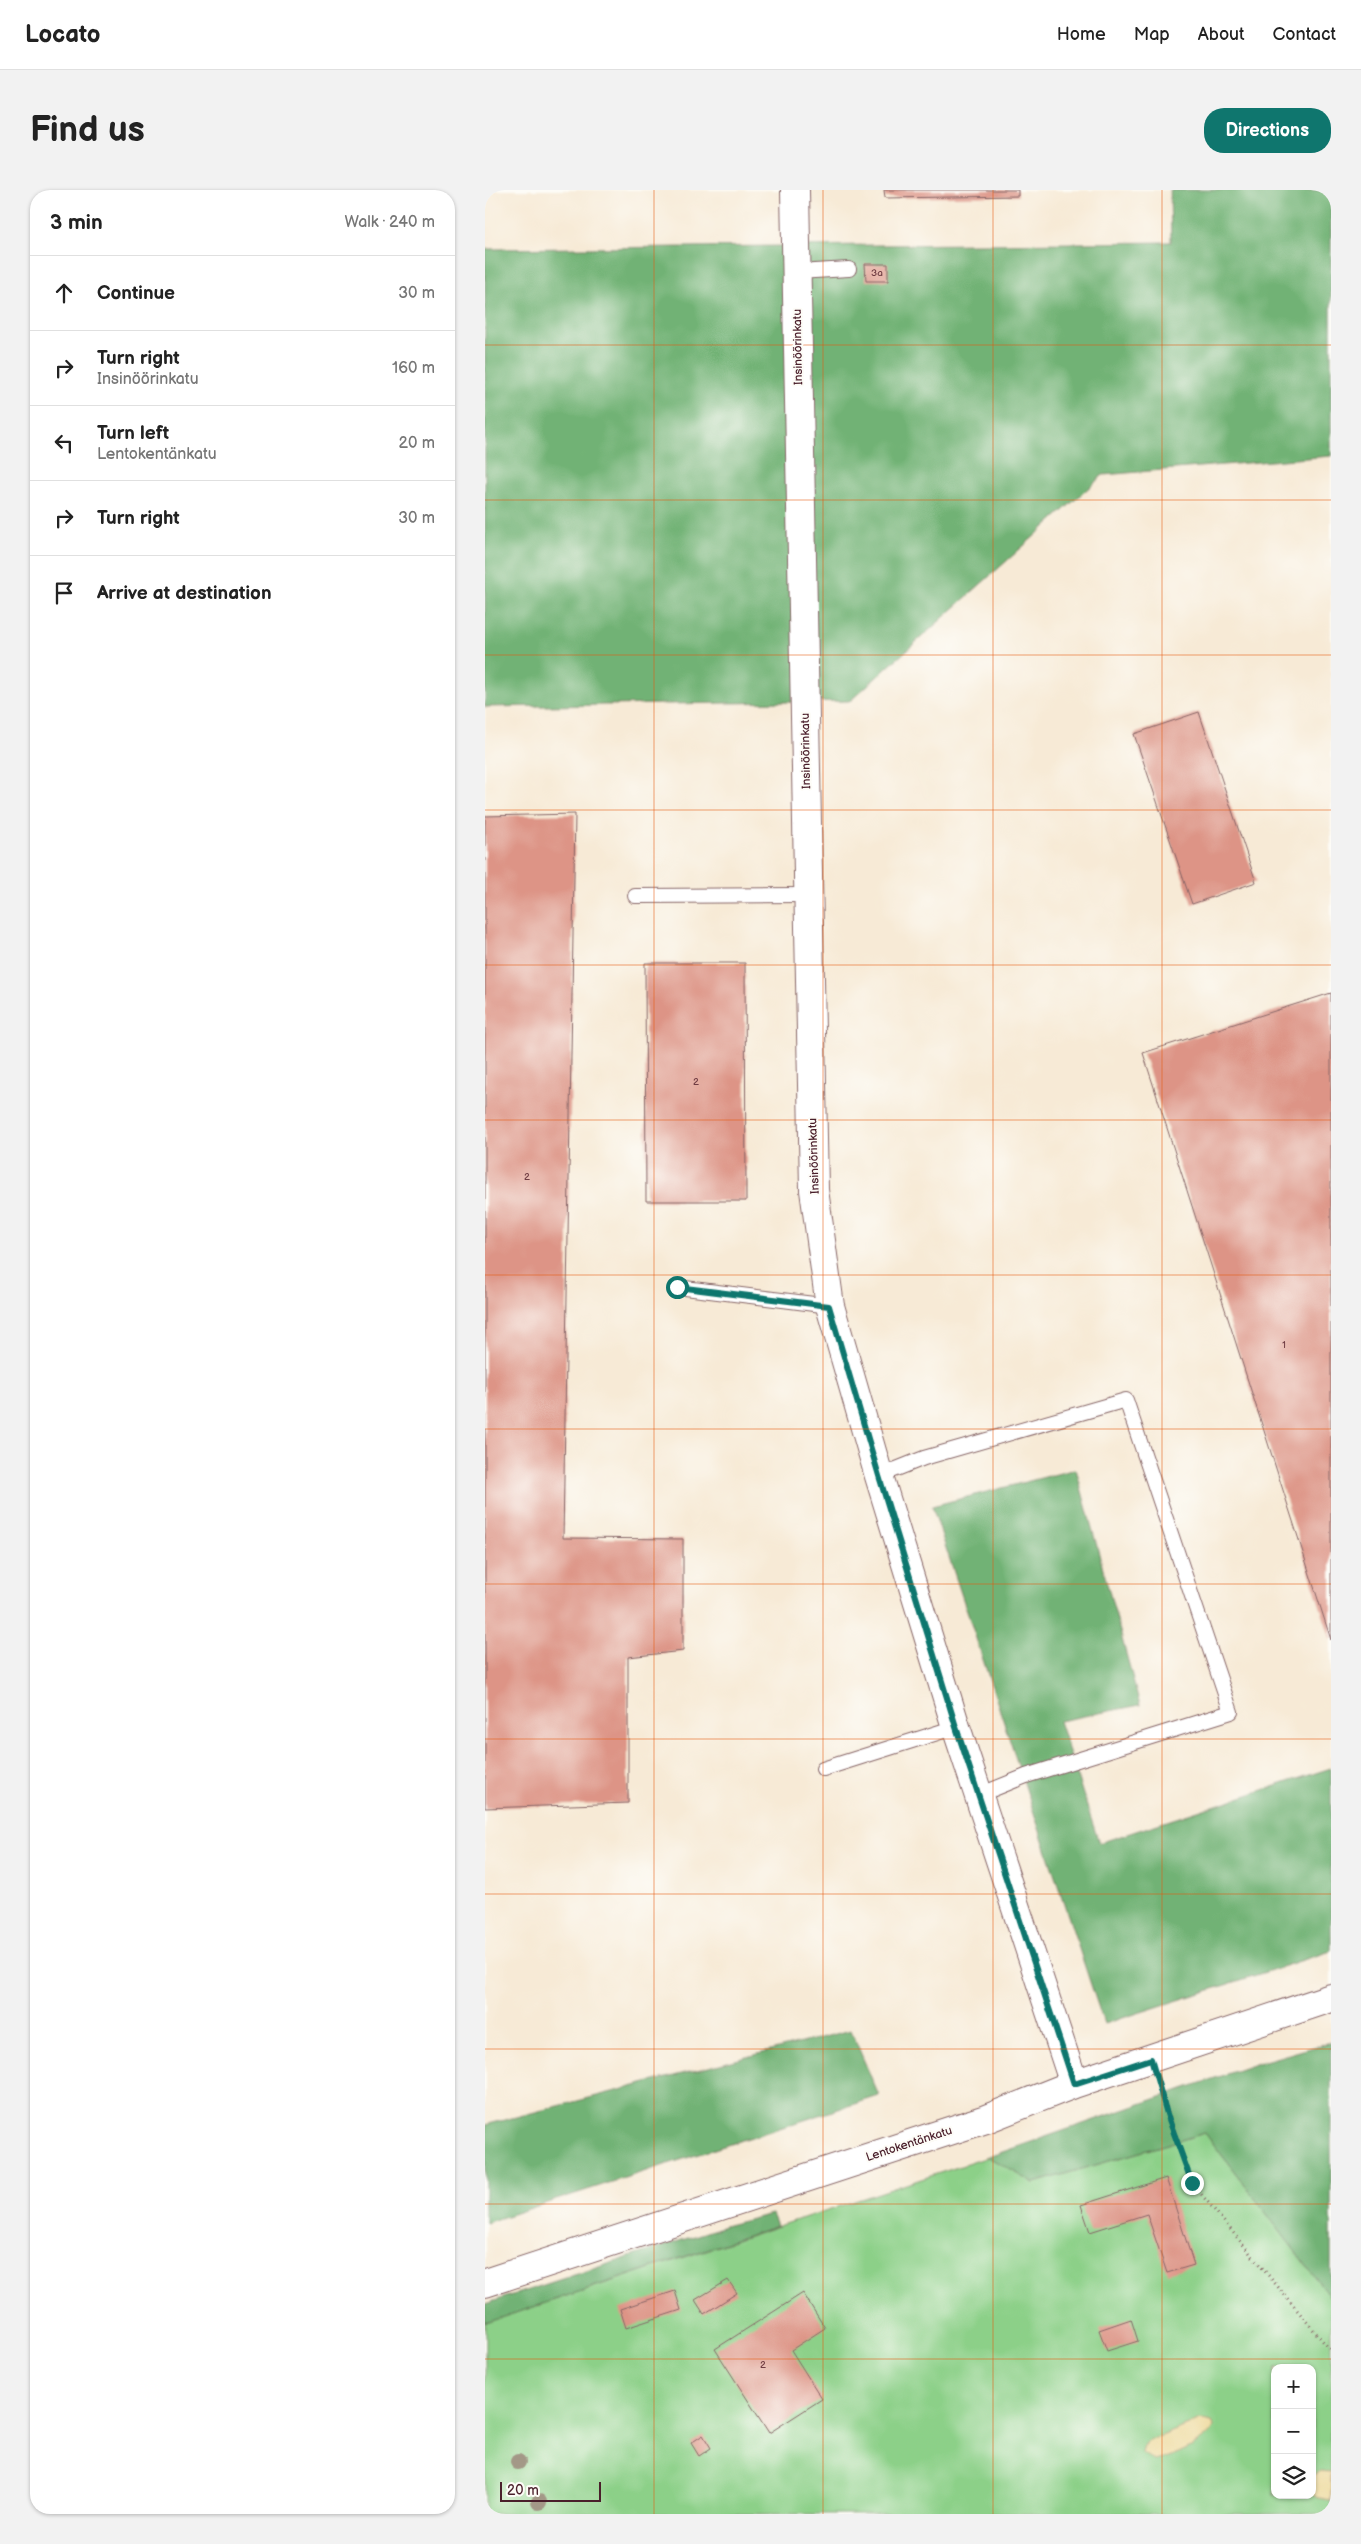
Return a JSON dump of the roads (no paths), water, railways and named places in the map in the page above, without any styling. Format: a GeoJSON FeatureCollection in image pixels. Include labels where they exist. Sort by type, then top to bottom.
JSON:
{"type":"FeatureCollection","features":[{"type":"Feature","properties":{"kind":"street","name":"Insinöörinkatu"},"geometry":{"type":"LineString","coordinates":[[795,190],[814,1190],[829,1306],[956,1727],[1074,2084]]}},
{"type":"Feature","properties":{"kind":"street","name":"Lentokentänkatu"},"geometry":{"type":"LineString","coordinates":[[485,2283],[976,2122],[1074,2084],[1331,1998]]}},
{"type":"Feature","properties":{"kind":"lane"},"geometry":{"type":"LineString","coordinates":[[797,272],[849,269]]}},
{"type":"Feature","properties":{"kind":"lane"},"geometry":{"type":"LineString","coordinates":[[635,896],[809,895]]}},
{"type":"Feature","properties":{"kind":"lane"},"geometry":{"type":"LineString","coordinates":[[677,1287],[829,1306]]}},
{"type":"Feature","properties":{"kind":"lane"},"geometry":{"type":"LineString","coordinates":[[879,1476],[924,1458],[1126,1400],[1231,1712],[1026,1776],[979,1795]]}},
{"type":"Feature","properties":{"kind":"lane"},"geometry":{"type":"LineString","coordinates":[[823,1770],[956,1727]]}}]}
